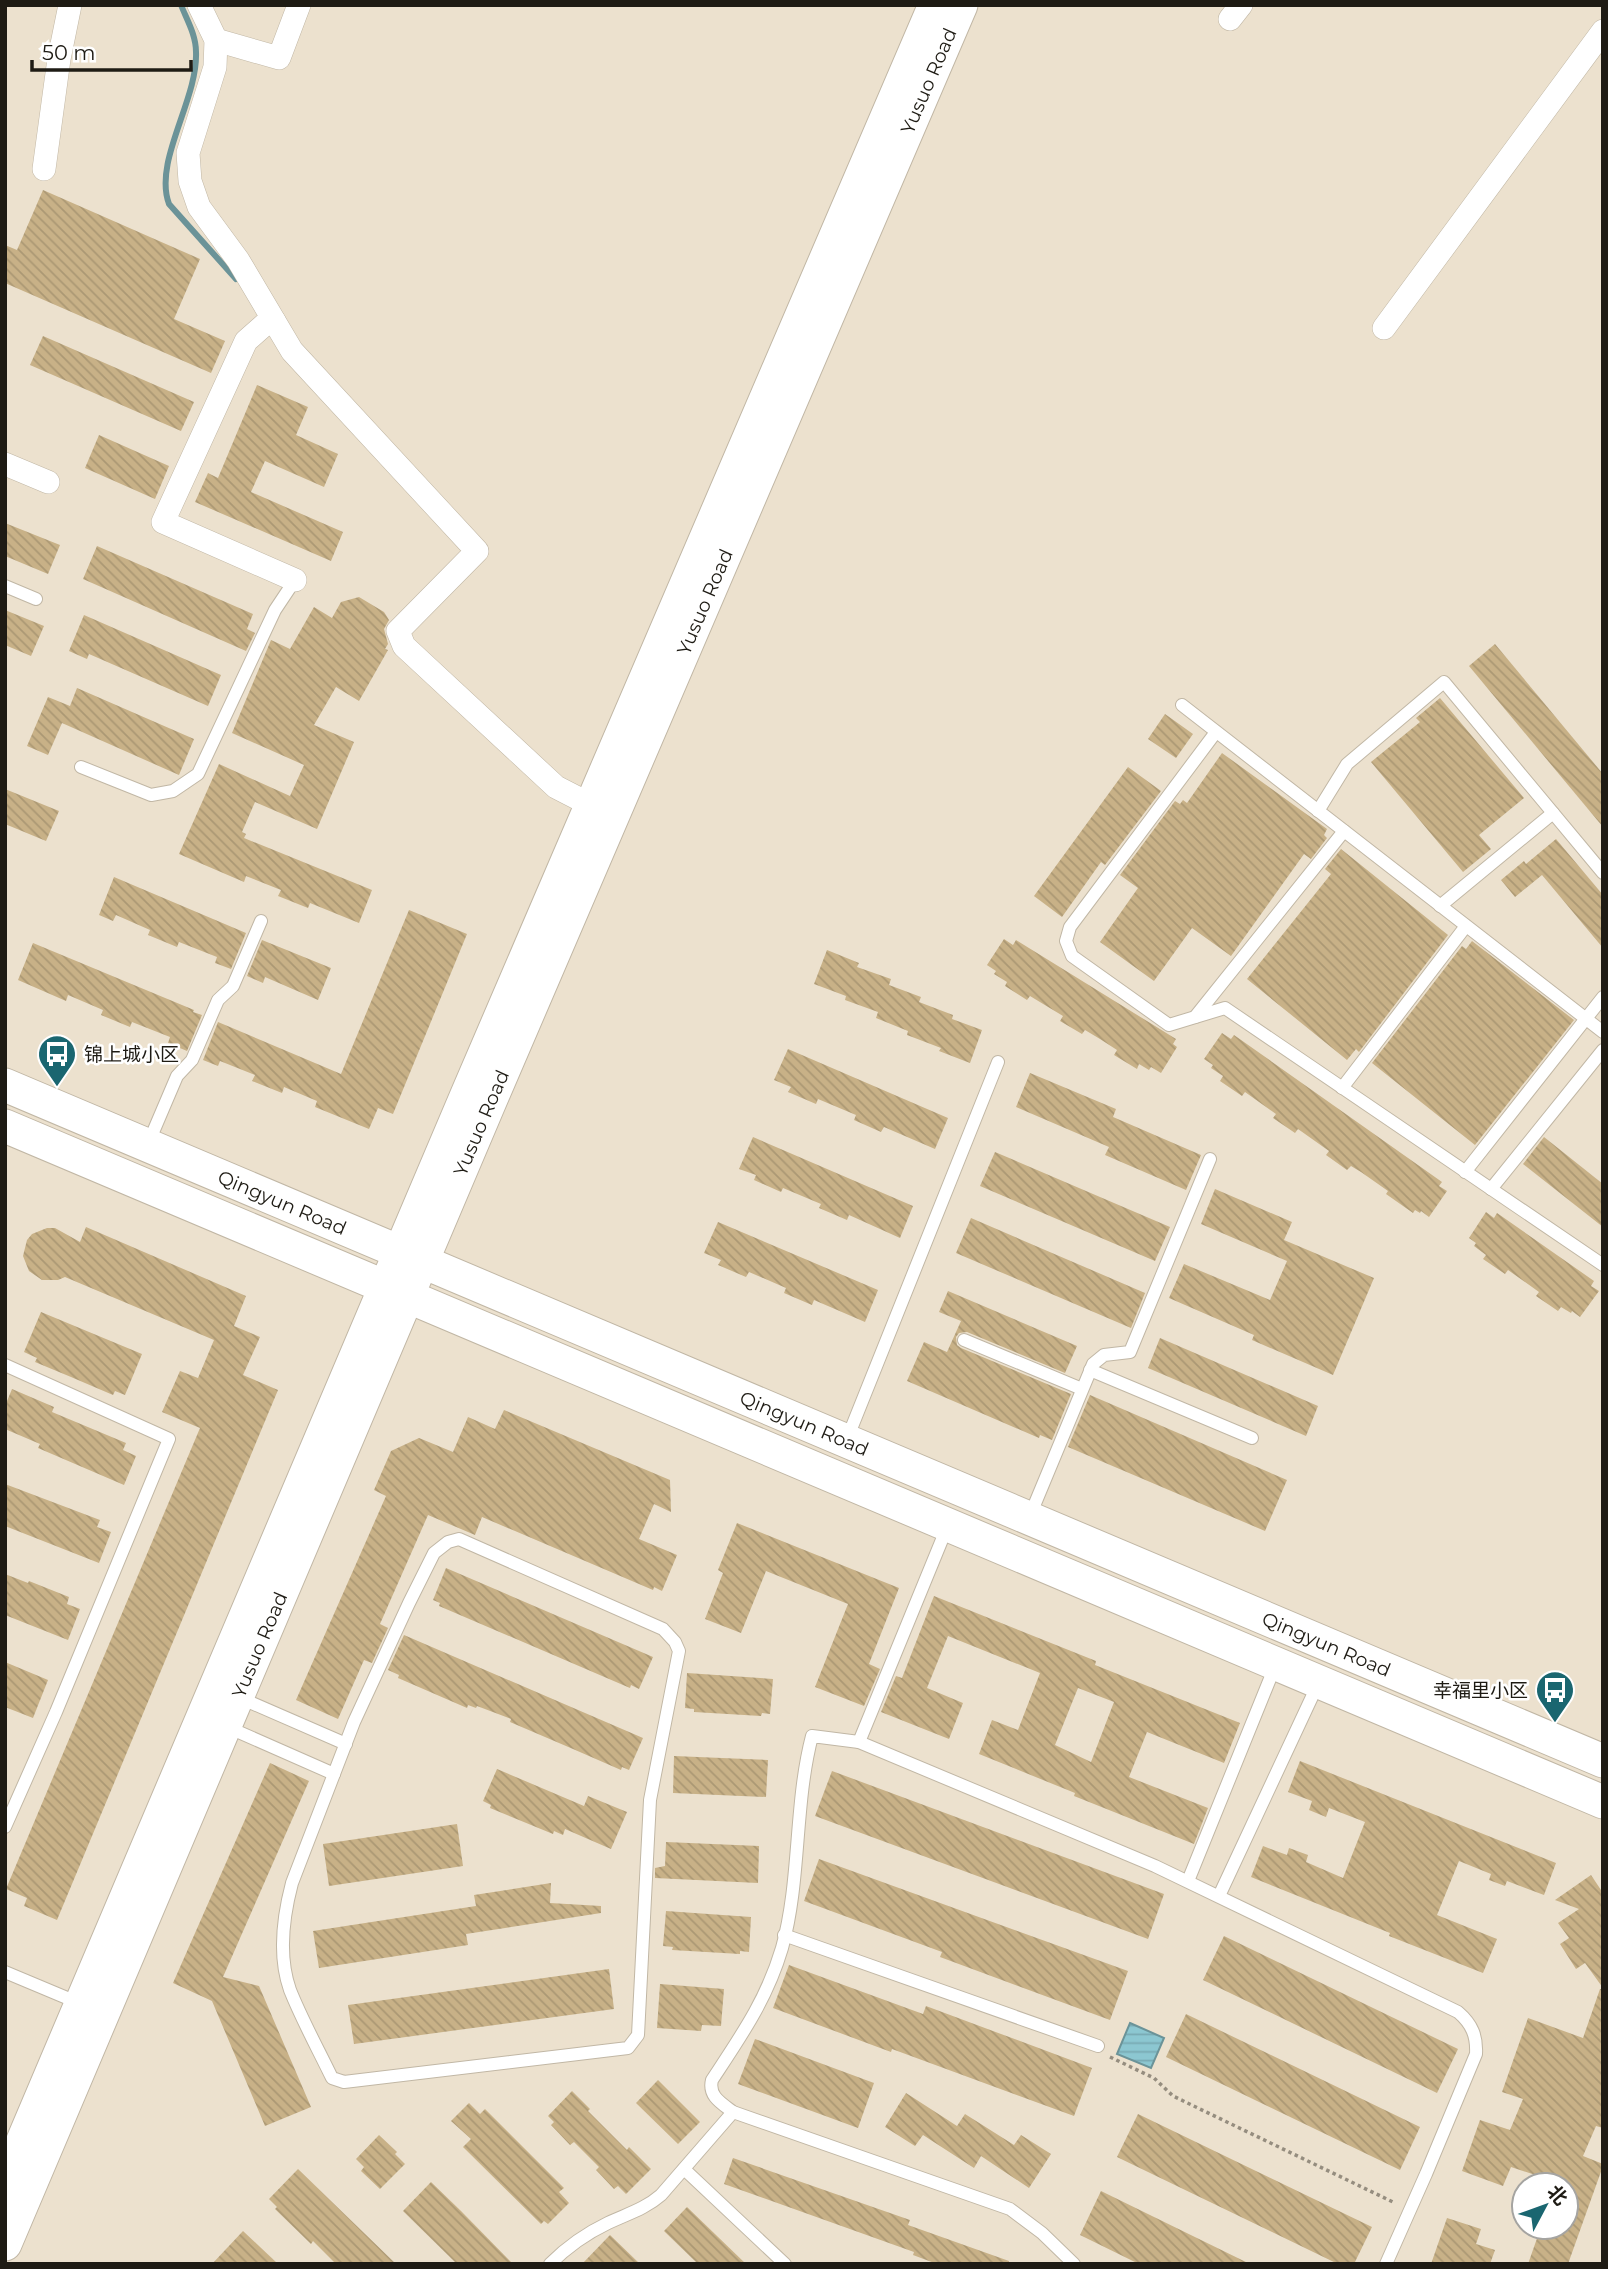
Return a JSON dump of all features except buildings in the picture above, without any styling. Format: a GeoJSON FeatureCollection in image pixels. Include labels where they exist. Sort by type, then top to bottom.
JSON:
{"type":"FeatureCollection","features":[{"type":"Feature","properties":{"kind":"street"},"geometry":{"type":"LineString","coordinates":[[44,169],[59,59],[70,5]]}},
{"type":"Feature","properties":{"kind":"street"},"geometry":{"type":"LineString","coordinates":[[199,5],[216,40],[215,67],[188,153],[190,181],[200,207],[238,260],[292,351],[477,551],[398,631],[404,646],[555,787],[591,805]]}},
{"type":"Feature","properties":{"kind":"street"},"geometry":{"type":"LineString","coordinates":[[216,40],[279,58],[299,5]]}},
{"type":"Feature","properties":{"kind":"street","name":"Yusuo Road"},"geometry":{"type":"LineString","coordinates":[[5,2244],[231,1711],[591,805],[935,5]]}},
{"type":"Feature","properties":{"kind":"street","name":"Yusuo Road"},"geometry":{"type":"LineString","coordinates":[[411,1256],[961,5]]}},
{"type":"Feature","properties":{"kind":"street"},"geometry":{"type":"LineString","coordinates":[[1384,328],[1603,31]]}},
{"type":"Feature","properties":{"kind":"street"},"geometry":{"type":"LineString","coordinates":[[274,321],[263,326],[246,341],[163,522],[295,580]]}},
{"type":"Feature","properties":{"kind":"street"},"geometry":{"type":"LineString","coordinates":[[5,464],[48,482]]}},
{"type":"Feature","properties":{"kind":"street","name":"Qingyun Road"},"geometry":{"type":"LineString","coordinates":[[5,1085],[1603,1761]]}},
{"type":"Feature","properties":{"kind":"street","name":"Qingyun Road"},"geometry":{"type":"LineString","coordinates":[[5,1126],[1603,1802]]}},
{"type":"Feature","properties":{"kind":"street","name":"Yusuo Road"},"geometry":{"type":"LineString","coordinates":[[5,2183],[81,2004],[397,1292]]}},
{"type":"Feature","properties":{"kind":"lane"},"geometry":{"type":"LineString","coordinates":[[81,768],[151,795],[173,791],[198,774],[275,610],[295,580]]}},
{"type":"Feature","properties":{"kind":"lane"},"geometry":{"type":"LineString","coordinates":[[5,586],[36,599]]}},
{"type":"Feature","properties":{"kind":"lane"},"geometry":{"type":"LineString","coordinates":[[1318,811],[1347,764],[1444,682],[1603,873]]}},
{"type":"Feature","properties":{"kind":"lane"},"geometry":{"type":"LineString","coordinates":[[1182,705],[1603,1032]]}},
{"type":"Feature","properties":{"kind":"lane"},"geometry":{"type":"LineString","coordinates":[[1216,732],[1070,927],[1066,941],[1072,956],[1168,1025],[1225,1009],[1603,1265]]}},
{"type":"Feature","properties":{"kind":"lane"},"geometry":{"type":"LineString","coordinates":[[1440,906],[1553,813]]}},
{"type":"Feature","properties":{"kind":"lane"},"geometry":{"type":"LineString","coordinates":[[1195,1017],[1344,831]]}},
{"type":"Feature","properties":{"kind":"lane"},"geometry":{"type":"LineString","coordinates":[[148,1145],[177,1076],[192,1060],[218,1000],[233,986],[261,921]]}},
{"type":"Feature","properties":{"kind":"lane"},"geometry":{"type":"LineString","coordinates":[[1342,1088],[1466,926]]}},
{"type":"Feature","properties":{"kind":"lane"},"geometry":{"type":"LineString","coordinates":[[1465,1172],[1603,997]]}},
{"type":"Feature","properties":{"kind":"lane"},"geometry":{"type":"LineString","coordinates":[[1491,1189],[1603,1050]]}},
{"type":"Feature","properties":{"kind":"lane"},"geometry":{"type":"LineString","coordinates":[[846,1440],[999,1062]]}},
{"type":"Feature","properties":{"kind":"lane"},"geometry":{"type":"LineString","coordinates":[[1029,1518],[1093,1364],[1104,1355],[1130,1352],[1210,1159]]}},
{"type":"Feature","properties":{"kind":"lane"},"geometry":{"type":"LineString","coordinates":[[964,1340],[1082,1389]]}},
{"type":"Feature","properties":{"kind":"lane"},"geometry":{"type":"LineString","coordinates":[[5,1365],[169,1439],[5,1827]]}},
{"type":"Feature","properties":{"kind":"lane"},"geometry":{"type":"LineString","coordinates":[[1090,1370],[1252,1438]]}},
{"type":"Feature","properties":{"kind":"lane"},"geometry":{"type":"LineString","coordinates":[[859,1742],[948,1525]]}},
{"type":"Feature","properties":{"kind":"lane"},"geometry":{"type":"LineString","coordinates":[[459,1539],[655,1625],[669,1634],[679,1651],[650,1800],[638,2035],[628,2048],[344,2082],[332,2078],[290,1988],[283,1936],[292,1883],[346,1744],[434,1553],[448,1542],[459,1539]]}},
{"type":"Feature","properties":{"kind":"lane"},"geometry":{"type":"LineString","coordinates":[[1188,1881],[1276,1664]]}},
{"type":"Feature","properties":{"kind":"lane"},"geometry":{"type":"LineString","coordinates":[[1219,1896],[1318,1682]]}},
{"type":"Feature","properties":{"kind":"lane"},"geometry":{"type":"LineString","coordinates":[[231,1711],[346,1744]]}},
{"type":"Feature","properties":{"kind":"lane"},"geometry":{"type":"LineString","coordinates":[[231,1711],[334,1774]]}},
{"type":"Feature","properties":{"kind":"lane"},"geometry":{"type":"LineString","coordinates":[[1074,2264],[1042,2233],[1010,2209],[733,2112],[714,2097],[710,2087],[712,2080],[757,2012],[773,1976],[788,1915],[805,1764],[812,1736],[859,1742],[1188,1881],[1458,2011],[1472,2029],[1476,2054],[1386,2264]]}},
{"type":"Feature","properties":{"kind":"lane"},"geometry":{"type":"LineString","coordinates":[[784,1935],[1098,2046]]}},
{"type":"Feature","properties":{"kind":"lane"},"geometry":{"type":"LineString","coordinates":[[5,1972],[81,2004]]}},
{"type":"Feature","properties":{"kind":"lane"},"geometry":{"type":"LineString","coordinates":[[550,2264],[590,2233],[650,2204],[733,2112]]}},
{"type":"Feature","properties":{"kind":"lane"},"geometry":{"type":"LineString","coordinates":[[684,2169],[785,2264]]}},
{"type":"Feature","properties":{"kind":"path"},"geometry":{"type":"LineString","coordinates":[[1098,2046],[1113,2060],[1154,2078],[1173,2096],[1410,2210]]}},
{"type":"Feature","properties":{"kind":"water"},"geometry":{"type":"Polygon","coordinates":[[[1130,2023],[1164,2038],[1151,2068],[1117,2054],[1130,2023]]]}},
{"type":"Feature","properties":{"kind":"waterway"},"geometry":{"type":"LineString","coordinates":[[181,5],[196,46],[195,71],[167,169],[169,204],[236,279]]}},
{"type":"Feature","properties":{"kind":"place","name":"锦上城小区"},"geometry":{"type":"Point","coordinates":[57,1088]}},
{"type":"Feature","properties":{"kind":"place","name":"幸福里小区"},"geometry":{"type":"Point","coordinates":[1555,1724]}}]}
